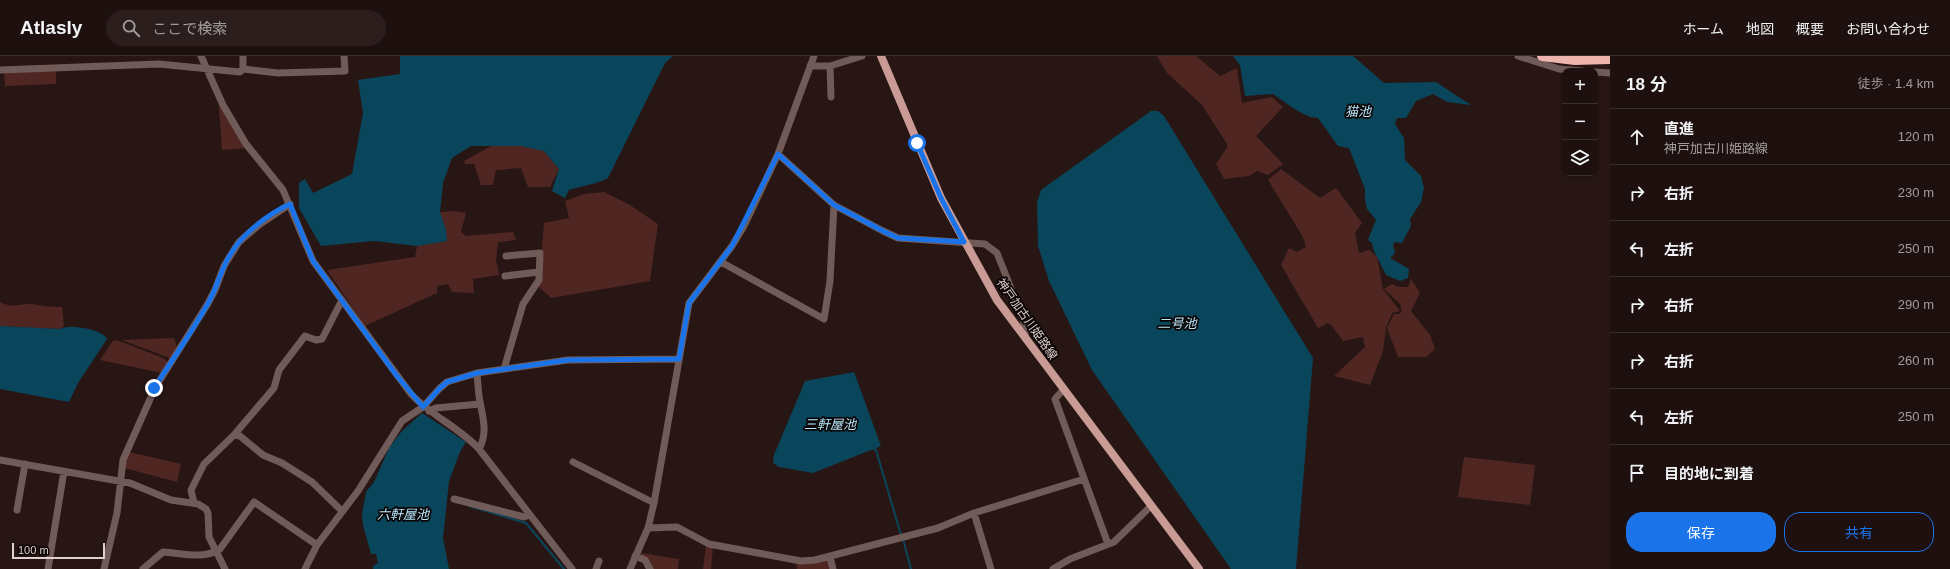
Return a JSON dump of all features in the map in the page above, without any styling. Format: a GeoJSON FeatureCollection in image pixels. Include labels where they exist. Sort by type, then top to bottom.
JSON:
{"type":"FeatureCollection","features":[{"type":"Feature","properties":{"kind":"highway"},"geometry":{"type":"LineString","coordinates":[[1542,56],[1575,60],[1610,59]]}},
{"type":"Feature","properties":{"kind":"main road","name":"神戸加古川姫路線"},"geometry":{"type":"LineString","coordinates":[[881,56],[941,198],[997,300],[1063,390],[1200,569]]}},
{"type":"Feature","properties":{"kind":"street"},"geometry":{"type":"LineString","coordinates":[[201,56],[223,105],[242,137],[283,190],[313,261],[410,394],[429,412],[472,441],[572,569]]}},
{"type":"Feature","properties":{"kind":"street"},"geometry":{"type":"LineString","coordinates":[[243,56],[243,69]]}},
{"type":"Feature","properties":{"kind":"street"},"geometry":{"type":"LineString","coordinates":[[0,70],[159,64],[240,72],[243,69],[278,73],[345,71],[344,56]]}},
{"type":"Feature","properties":{"kind":"street"},"geometry":{"type":"LineString","coordinates":[[630,569],[648,528],[654,503],[689,303],[721,262],[740,233],[778,154],[814,56]]}},
{"type":"Feature","properties":{"kind":"street"},"geometry":{"type":"LineString","coordinates":[[810,66],[830,66],[862,56]]}},
{"type":"Feature","properties":{"kind":"street"},"geometry":{"type":"LineString","coordinates":[[1518,56],[1562,69]]}},
{"type":"Feature","properties":{"kind":"street"},"geometry":{"type":"LineString","coordinates":[[830,66],[831,97]]}},
{"type":"Feature","properties":{"kind":"street"},"geometry":{"type":"LineString","coordinates":[[1598,72],[1610,72]]}},
{"type":"Feature","properties":{"kind":"street"},"geometry":{"type":"LineString","coordinates":[[778,154],[834,205],[898,238],[985,244],[997,253],[1023,319],[1026,339]]}},
{"type":"Feature","properties":{"kind":"street"},"geometry":{"type":"LineString","coordinates":[[104,569],[116,519],[120,482],[126,453],[154,388],[207,305],[230,254],[239,242],[260,224],[290,204]]}},
{"type":"Feature","properties":{"kind":"street"},"geometry":{"type":"LineString","coordinates":[[721,262],[824,319],[830,281],[834,205]]}},
{"type":"Feature","properties":{"kind":"street"},"geometry":{"type":"LineString","coordinates":[[504,369],[523,304],[537,283],[539,272],[539,252],[506,256]]}},
{"type":"Feature","properties":{"kind":"street"},"geometry":{"type":"LineString","coordinates":[[505,276],[539,272]]}},
{"type":"Feature","properties":{"kind":"street"},"geometry":{"type":"LineString","coordinates":[[194,503],[191,490],[199,471],[204,464],[234,435],[274,388],[279,370],[305,336],[316,340],[322,339],[342,300]]}},
{"type":"Feature","properties":{"kind":"street"},"geometry":{"type":"LineString","coordinates":[[305,569],[317,545],[363,484],[402,421],[423,407],[447,382],[477,373],[568,360],[679,359]]}},
{"type":"Feature","properties":{"kind":"street"},"geometry":{"type":"LineString","coordinates":[[477,373],[480,404],[484,423],[484,437],[479,449]]}},
{"type":"Feature","properties":{"kind":"street"},"geometry":{"type":"LineString","coordinates":[[1063,390],[1055,398],[1108,544]]}},
{"type":"Feature","properties":{"kind":"street"},"geometry":{"type":"LineString","coordinates":[[429,412],[436,408],[480,404]]}},
{"type":"Feature","properties":{"kind":"street"},"geometry":{"type":"LineString","coordinates":[[234,435],[240,436],[263,456],[282,463],[312,482],[342,511]]}},
{"type":"Feature","properties":{"kind":"street"},"geometry":{"type":"LineString","coordinates":[[0,460],[130,483],[171,500],[194,503],[206,509],[208,513],[209,537],[225,569]]}},
{"type":"Feature","properties":{"kind":"street"},"geometry":{"type":"LineString","coordinates":[[573,462],[654,503]]}},
{"type":"Feature","properties":{"kind":"street"},"geometry":{"type":"LineString","coordinates":[[17,510],[25,464]]}},
{"type":"Feature","properties":{"kind":"street"},"geometry":{"type":"LineString","coordinates":[[48,569],[64,471]]}},
{"type":"Feature","properties":{"kind":"street"},"geometry":{"type":"LineString","coordinates":[[648,528],[677,528],[709,544],[801,561],[830,557],[938,528],[974,513],[1084,479]]}},
{"type":"Feature","properties":{"kind":"street"},"geometry":{"type":"LineString","coordinates":[[454,499],[524,517],[529,515]]}},
{"type":"Feature","properties":{"kind":"street"},"geometry":{"type":"LineString","coordinates":[[143,569],[163,552],[196,555],[216,552],[220,549],[254,502],[317,545]]}},
{"type":"Feature","properties":{"kind":"street"},"geometry":{"type":"LineString","coordinates":[[1053,569],[1070,559],[1114,542],[1151,506]]}},
{"type":"Feature","properties":{"kind":"street"},"geometry":{"type":"LineString","coordinates":[[974,513],[991,569]]}},
{"type":"Feature","properties":{"kind":"street"},"geometry":{"type":"LineString","coordinates":[[635,556],[645,560],[650,569]]}},
{"type":"Feature","properties":{"kind":"street"},"geometry":{"type":"LineString","coordinates":[[830,557],[833,569]]}},
{"type":"Feature","properties":{"kind":"street"},"geometry":{"type":"LineString","coordinates":[[596,569],[599,561]]}},
{"type":"Feature","properties":{"kind":"shaded area"},"geometry":{"type":"Polygon","coordinates":[[[1157,56],[1196,56],[1220,76],[1237,68],[1242,103],[1272,97],[1283,107],[1256,136],[1283,164],[1268,175],[1257,171],[1249,176],[1224,179],[1216,164],[1227,148],[1227,144],[1202,105],[1167,73],[1157,56]]]}},
{"type":"Feature","properties":{"kind":"shaded area"},"geometry":{"type":"Polygon","coordinates":[[[56,69],[56,84],[5,86],[4,71],[56,69]]]}},
{"type":"Feature","properties":{"kind":"shaded area"},"geometry":{"type":"Polygon","coordinates":[[[221,106],[247,148],[222,150],[219,107],[221,106]]]}},
{"type":"Feature","properties":{"kind":"shaded area"},"geometry":{"type":"Polygon","coordinates":[[[491,146],[521,146],[544,151],[559,169],[550,187],[528,187],[521,168],[496,170],[493,185],[481,185],[474,164],[465,164],[464,161],[491,146]]]}},
{"type":"Feature","properties":{"kind":"shaded area"},"geometry":{"type":"Polygon","coordinates":[[[1281,169],[1320,198],[1336,188],[1362,223],[1355,233],[1359,253],[1369,250],[1377,257],[1383,289],[1400,311],[1392,313],[1386,328],[1383,351],[1370,385],[1334,376],[1365,347],[1363,337],[1343,341],[1328,323],[1318,328],[1281,265],[1289,248],[1297,252],[1306,247],[1303,237],[1268,180],[1281,169]]]}},
{"type":"Feature","properties":{"kind":"shaded area"},"geometry":{"type":"Polygon","coordinates":[[[604,192],[630,205],[658,224],[650,281],[551,298],[539,287],[544,223],[569,218],[565,201],[584,194],[604,192]]]}},
{"type":"Feature","properties":{"kind":"shaded area"},"geometry":{"type":"Polygon","coordinates":[[[454,211],[466,213],[461,232],[466,236],[513,232],[516,240],[498,242],[496,260],[499,275],[473,279],[474,293],[452,292],[448,284],[437,286],[437,293],[365,326],[327,270],[415,257],[417,246],[447,241],[446,230],[440,212],[454,211]]]}},
{"type":"Feature","properties":{"kind":"shaded area"},"geometry":{"type":"Polygon","coordinates":[[[1411,279],[1420,293],[1411,311],[1430,335],[1435,349],[1426,357],[1398,357],[1387,328],[1394,314],[1399,314],[1402,311],[1400,304],[1384,289],[1392,284],[1398,287],[1408,287],[1411,279]]]}},
{"type":"Feature","properties":{"kind":"shaded area"},"geometry":{"type":"Polygon","coordinates":[[[0,302],[9,305],[32,304],[62,307],[64,326],[60,329],[0,326],[0,302]]]}},
{"type":"Feature","properties":{"kind":"shaded area"},"geometry":{"type":"Polygon","coordinates":[[[174,338],[178,350],[173,357],[170,358],[122,340],[174,338]]]}},
{"type":"Feature","properties":{"kind":"shaded area"},"geometry":{"type":"Polygon","coordinates":[[[117,340],[163,358],[168,362],[162,373],[100,360],[113,341],[117,340]]]}},
{"type":"Feature","properties":{"kind":"shaded area"},"geometry":{"type":"Polygon","coordinates":[[[129,452],[181,464],[177,482],[124,468],[129,452]]]}},
{"type":"Feature","properties":{"kind":"shaded area"},"geometry":{"type":"Polygon","coordinates":[[[1464,457],[1535,465],[1530,505],[1458,497],[1464,457]]]}},
{"type":"Feature","properties":{"kind":"shaded area"},"geometry":{"type":"Polygon","coordinates":[[[706,544],[713,547],[711,569],[703,569],[706,544]]]}},
{"type":"Feature","properties":{"kind":"shaded area"},"geometry":{"type":"Polygon","coordinates":[[[641,553],[679,559],[678,569],[651,569],[642,557],[641,553]]]}},
{"type":"Feature","properties":{"kind":"shaded area"},"geometry":{"type":"Polygon","coordinates":[[[828,560],[831,569],[797,569],[796,562],[828,560]]]}},
{"type":"Feature","properties":{"kind":"water"},"geometry":{"type":"Polygon","coordinates":[[[400,56],[673,56],[665,63],[608,178],[569,190],[565,198],[552,191],[559,169],[544,151],[521,146],[471,146],[452,158],[443,183],[440,212],[446,230],[447,241],[417,246],[374,241],[321,246],[299,208],[299,183],[305,179],[313,193],[352,174],[363,113],[358,80],[400,74],[400,56]]]}},
{"type":"Feature","properties":{"kind":"water","name":"猫池"},"geometry":{"type":"Polygon","coordinates":[[[1233,56],[1353,56],[1384,83],[1436,82],[1471,105],[1447,102],[1433,94],[1416,101],[1406,118],[1397,118],[1395,124],[1404,138],[1405,160],[1421,176],[1424,188],[1421,202],[1410,219],[1411,226],[1402,243],[1395,242],[1393,245],[1395,253],[1390,258],[1409,269],[1408,278],[1400,281],[1386,275],[1374,251],[1372,243],[1368,240],[1376,220],[1367,209],[1365,189],[1349,148],[1338,146],[1318,118],[1310,117],[1296,110],[1273,94],[1245,96],[1240,65],[1233,56]]]}},
{"type":"Feature","properties":{"kind":"water","name":"二号池"},"geometry":{"type":"Polygon","coordinates":[[[1151,111],[1158,111],[1164,116],[1313,358],[1296,569],[1231,569],[1092,370],[1049,281],[1038,246],[1037,203],[1041,190],[1151,111]]]}},
{"type":"Feature","properties":{"kind":"water"},"geometry":{"type":"Polygon","coordinates":[[[0,326],[60,329],[78,327],[93,330],[104,335],[107,339],[78,383],[69,402],[0,389],[0,326]]]}},
{"type":"Feature","properties":{"kind":"water","name":"三軒屋池"},"geometry":{"type":"Polygon","coordinates":[[[854,372],[881,446],[813,473],[779,467],[773,463],[774,455],[805,381],[854,372]]]}},
{"type":"Feature","properties":{"kind":"water","name":"六軒屋池"},"geometry":{"type":"Polygon","coordinates":[[[422,413],[466,442],[460,452],[449,481],[443,538],[449,569],[373,569],[374,565],[378,563],[376,554],[371,554],[363,525],[362,514],[366,492],[374,482],[389,448],[402,431],[422,413]]]}},
{"type":"Feature","properties":{"kind":"waterway"},"geometry":{"type":"LineString","coordinates":[[872,448],[876,450],[901,535]]}},
{"type":"Feature","properties":{"kind":"waterway"},"geometry":{"type":"LineString","coordinates":[[469,506],[526,523],[564,569]]}},
{"type":"Feature","properties":{"kind":"waterway"},"geometry":{"type":"LineString","coordinates":[[903,539],[911,569]]}},
{"type":"Feature","properties":{"kind":"route"},"geometry":{"type":"LineString","coordinates":[[154,388],[207,305],[230,254],[239,242],[260,224],[290,204],[313,261],[410,394],[423,407],[447,382],[477,373],[568,360],[679,359],[689,303],[721,262],[740,233],[778,154],[834,205],[883,231],[898,238],[964,242],[941,198],[917,143]]}}]}
